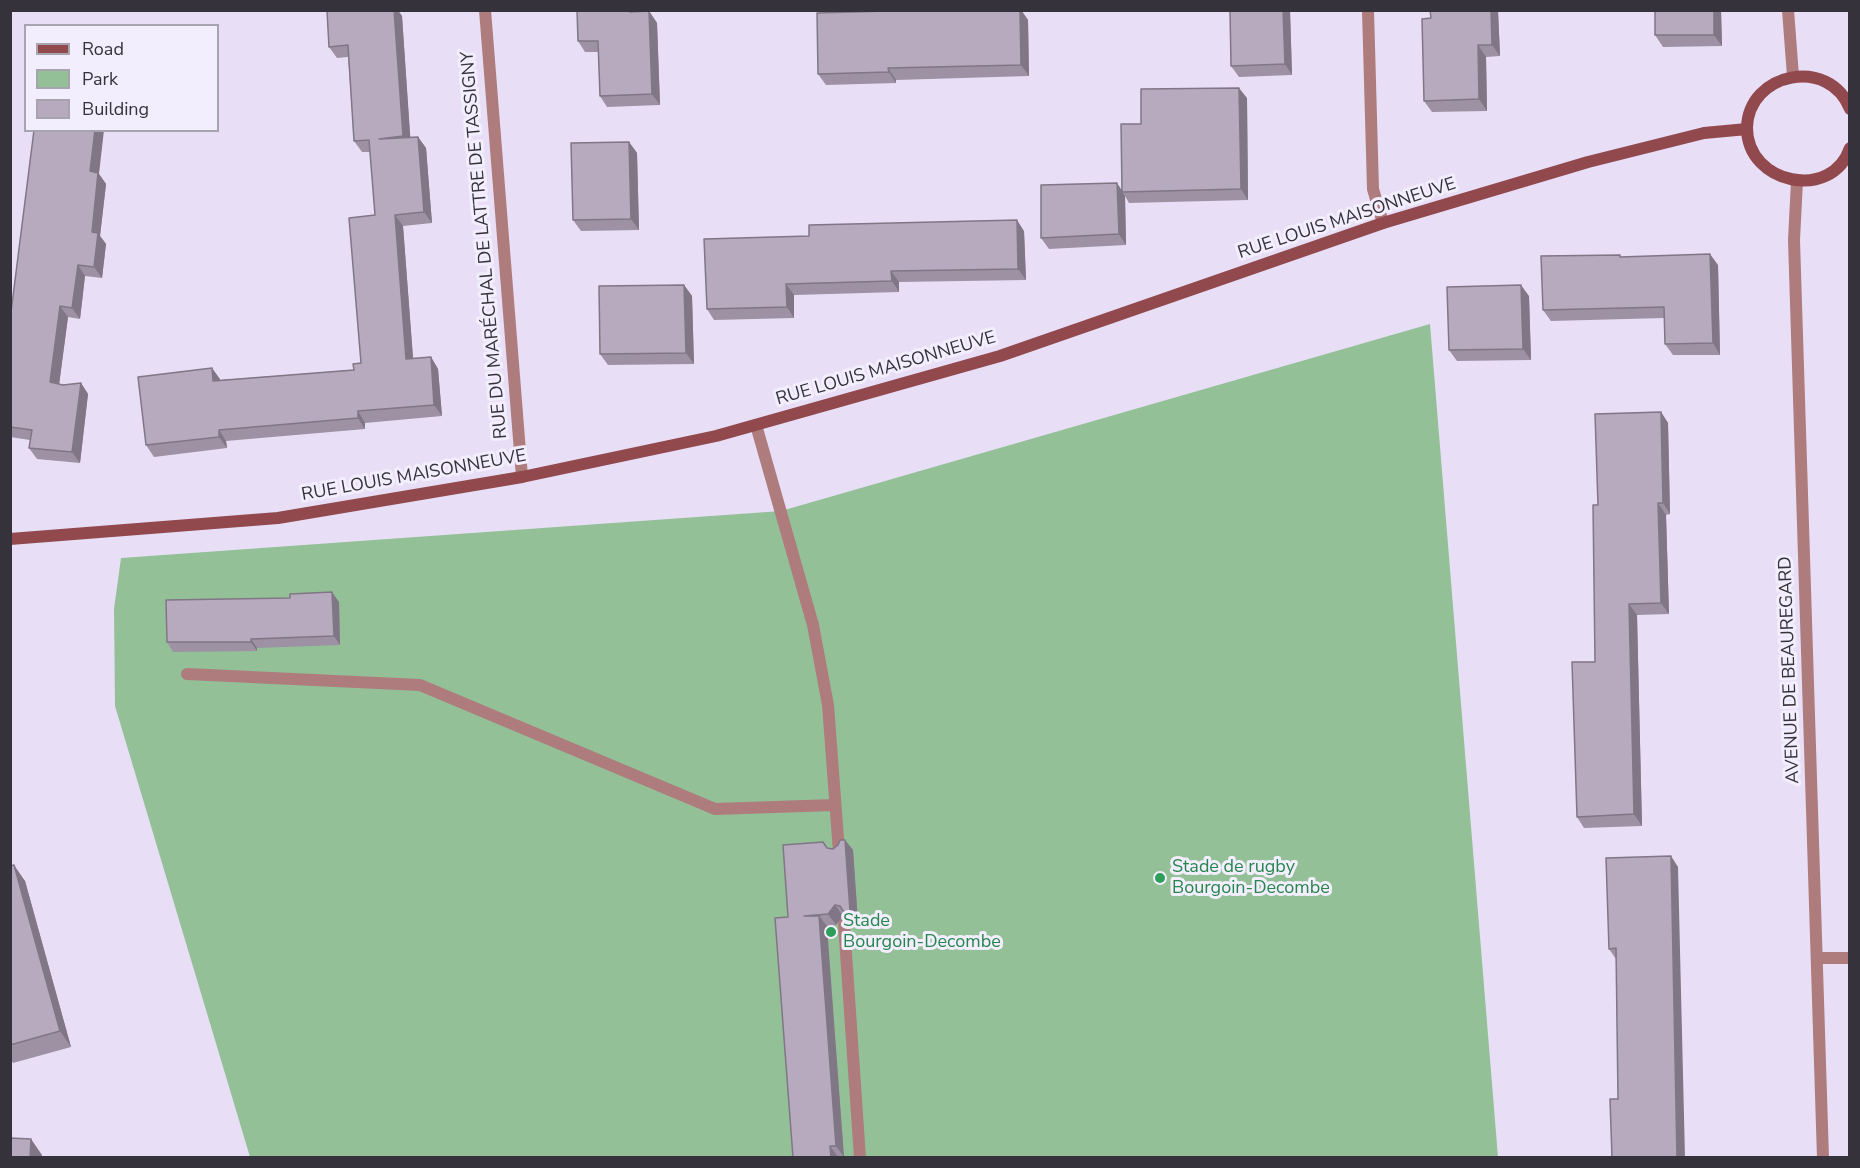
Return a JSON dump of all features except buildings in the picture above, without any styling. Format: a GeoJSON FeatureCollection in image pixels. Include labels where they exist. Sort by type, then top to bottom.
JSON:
{"type":"FeatureCollection","features":[{"type":"Feature","properties":{"kind":"street","name":"RUE DU MARÉCHAL DE LATTRE DE TASSIGNY"},"geometry":{"type":"LineString","coordinates":[[485,10],[522,477]]}},
{"type":"Feature","properties":{"kind":"street"},"geometry":{"type":"LineString","coordinates":[[1368,10],[1373,189],[1383,223]]}},
{"type":"Feature","properties":{"kind":"street"},"geometry":{"type":"LineString","coordinates":[[1788,10],[1793,76]]}},
{"type":"Feature","properties":{"kind":"street"},"geometry":{"type":"LineString","coordinates":[[1850,110],[1839,92],[1825,82],[1810,76],[1793,76],[1765,89],[1749,114],[1747,129],[1750,145],[1757,159],[1781,178],[1797,181],[1812,180],[1826,175],[1839,165],[1850,148]]}},
{"type":"Feature","properties":{"kind":"street","name":"RUE LOUIS MAISONNEUVE"},"geometry":{"type":"LineString","coordinates":[[10,539],[278,518],[522,477],[716,436],[1000,356],[1383,223],[1588,162],[1704,133],[1747,129]]}},
{"type":"Feature","properties":{"kind":"street","name":"AVENUE DE BEAUREGARD"},"geometry":{"type":"LineString","coordinates":[[1797,181],[1794,240],[1823,1158]]}},
{"type":"Feature","properties":{"kind":"street"},"geometry":{"type":"LineString","coordinates":[[756,425],[813,625],[828,705],[839,852]]}},
{"type":"Feature","properties":{"kind":"street"},"geometry":{"type":"LineString","coordinates":[[187,674],[420,685],[715,809],[835,806]]}},
{"type":"Feature","properties":{"kind":"street"},"geometry":{"type":"LineString","coordinates":[[844,924],[860,1158]]}},
{"type":"Feature","properties":{"kind":"street"},"geometry":{"type":"LineString","coordinates":[[1818,958],[1850,958]]}},
{"type":"Feature","properties":{"kind":"green space","name":"Stade Bourgoin-Decombe"},"geometry":{"type":"Polygon","coordinates":[[[1430,324],[1498,1157],[250,1157],[115,706],[114,609],[121,558],[781,511],[1430,324]]]}},
{"type":"Feature","properties":{"kind":"place","name":"Stade de rugby Bourgoin-Decombe"},"geometry":{"type":"Point","coordinates":[1160,878]}},
{"type":"Feature","properties":{"kind":"place","name":"Stade Bourgoin-Decombe"},"geometry":{"type":"Point","coordinates":[831,932]}}]}
